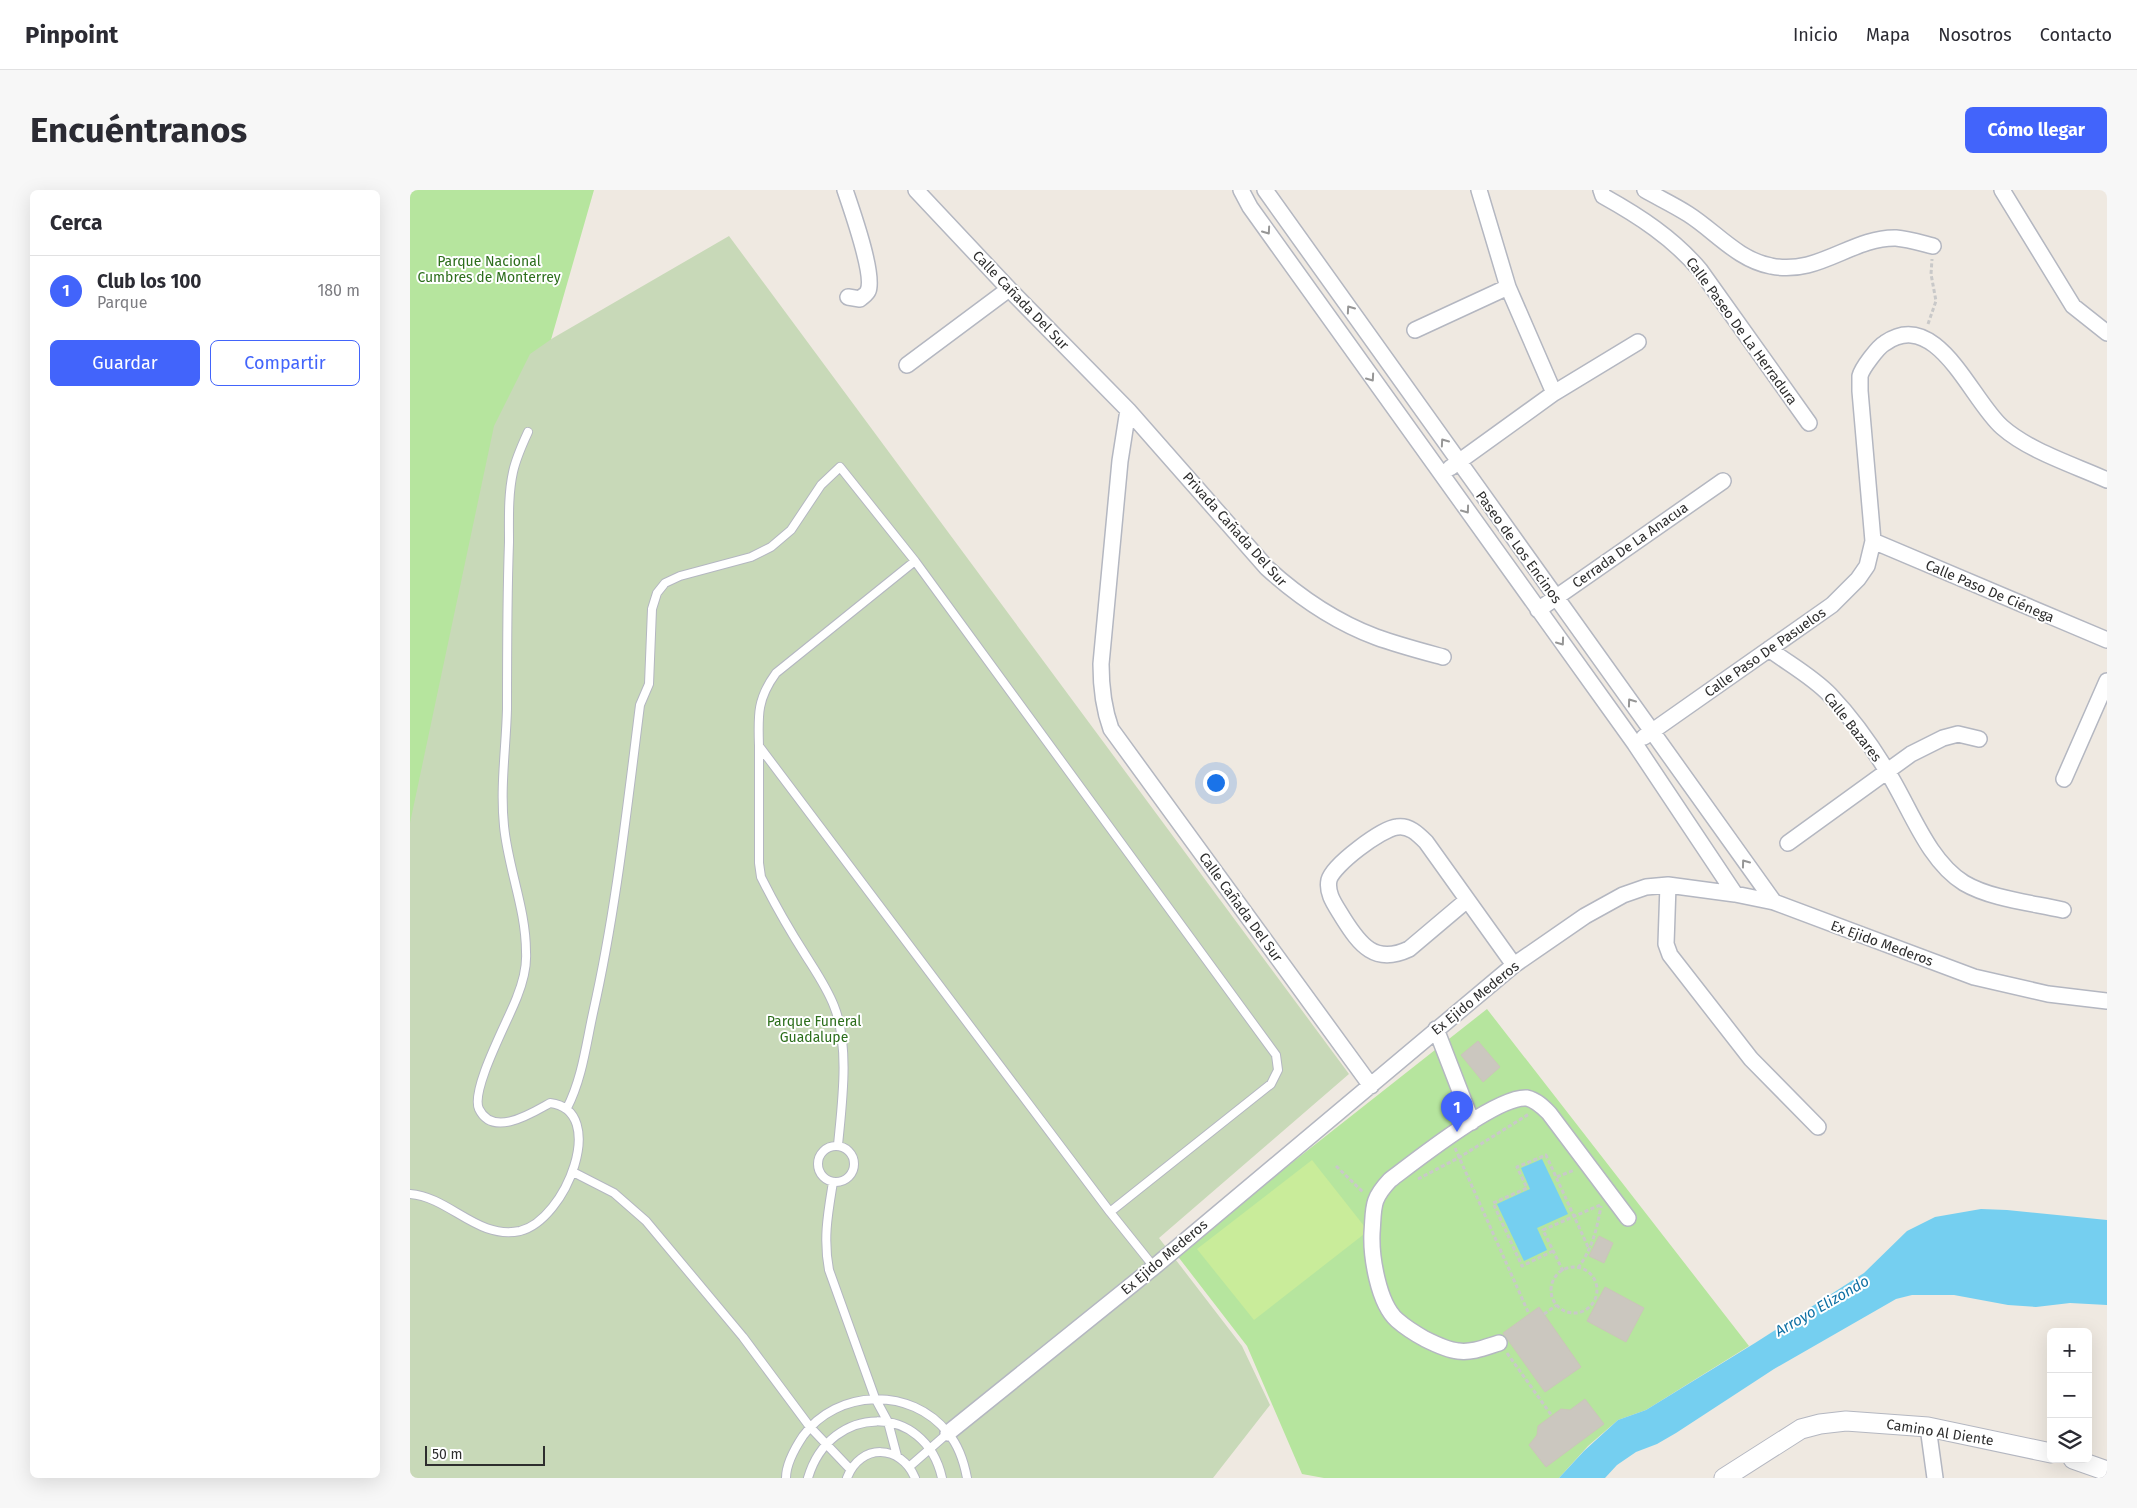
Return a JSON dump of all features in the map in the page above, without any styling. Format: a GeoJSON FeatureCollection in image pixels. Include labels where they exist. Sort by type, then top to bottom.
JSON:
{"type":"FeatureCollection","features":[{"type":"Feature","properties":{"kind":"street"},"geometry":{"type":"LineString","coordinates":[[845,190],[860,233],[870,282],[868,292],[860,299],[848,297]]}},
{"type":"Feature","properties":{"kind":"street","name":"Calle Cañada Del Sur"},"geometry":{"type":"LineString","coordinates":[[916,190],[1009,289],[1128,410],[1120,461],[1101,664],[1104,712],[1111,729],[1371,1086]]}},
{"type":"Feature","properties":{"kind":"street","name":"Paseo de Los Encinos"},"geometry":{"type":"LineString","coordinates":[[1241,190],[1250,207],[1441,476],[1635,744],[1735,894]]}},
{"type":"Feature","properties":{"kind":"street","name":"Paseo de Los Encinos"},"geometry":{"type":"LineString","coordinates":[[1265,190],[1774,902]]}},
{"type":"Feature","properties":{"kind":"street"},"geometry":{"type":"LineString","coordinates":[[1479,190],[1508,287],[1554,393]]}},
{"type":"Feature","properties":{"kind":"street","name":"Calle Paseo De La Herradura"},"geometry":{"type":"LineString","coordinates":[[1600,190],[1603,196],[1669,238],[1685,252],[1700,270],[1809,423]]}},
{"type":"Feature","properties":{"kind":"street"},"geometry":{"type":"LineString","coordinates":[[1645,190],[1689,214],[1735,250],[1770,266],[1805,267],[1875,241],[1894,238],[1913,240],[1933,246]]}},
{"type":"Feature","properties":{"kind":"street"},"geometry":{"type":"LineString","coordinates":[[2002,190],[2073,306],[2107,333]]}},
{"type":"Feature","properties":{"kind":"street"},"geometry":{"type":"LineString","coordinates":[[1416,330],[1508,287]]}},
{"type":"Feature","properties":{"kind":"street"},"geometry":{"type":"LineString","coordinates":[[907,365],[1009,289]]}},
{"type":"Feature","properties":{"kind":"street","name":"Calle Paso De Pasuelos"},"geometry":{"type":"LineString","coordinates":[[1635,744],[1832,605],[1847,592],[1866,566],[1872,541],[1860,374],[1878,349],[1894,338],[1907,334],[1928,340]]}},
{"type":"Feature","properties":{"kind":"street"},"geometry":{"type":"LineString","coordinates":[[1928,340],[1947,356],[1992,417],[2002,427],[2030,445],[2107,480]]}},
{"type":"Feature","properties":{"kind":"street"},"geometry":{"type":"LineString","coordinates":[[1441,476],[1554,393],[1638,342]]}},
{"type":"Feature","properties":{"kind":"street","name":"Privada Cañada Del Sur"},"geometry":{"type":"LineString","coordinates":[[1128,410],[1267,568],[1289,588],[1320,609],[1368,634],[1443,657]]}},
{"type":"Feature","properties":{"kind":"street","name":"Cerrada De La Anacua"},"geometry":{"type":"LineString","coordinates":[[1538,610],[1723,481]]}},
{"type":"Feature","properties":{"kind":"street","name":"Calle Paso De Ciénega"},"geometry":{"type":"LineString","coordinates":[[1872,541],[2107,640]]}},
{"type":"Feature","properties":{"kind":"street","name":"Calle Bazares"},"geometry":{"type":"LineString","coordinates":[[1769,649],[1830,694],[1887,771],[1940,862],[1952,874],[1966,884],[1988,893],[2063,910]]}},
{"type":"Feature","properties":{"kind":"street"},"geometry":{"type":"LineString","coordinates":[[2064,779],[2107,681]]}},
{"type":"Feature","properties":{"kind":"street"},"geometry":{"type":"LineString","coordinates":[[1788,843],[1911,754],[1943,738],[1958,734],[1979,739]]}},
{"type":"Feature","properties":{"kind":"street"},"geometry":{"type":"LineString","coordinates":[[1467,900],[1409,949],[1398,954],[1380,954],[1371,951],[1356,938],[1330,895],[1330,877],[1337,866],[1376,836],[1396,827],[1411,829],[1426,842],[1514,965]]}},
{"type":"Feature","properties":{"kind":"street"},"geometry":{"type":"LineString","coordinates":[[1668,885],[1666,944],[1670,955],[1752,1059],[1818,1127]]}},
{"type":"Feature","properties":{"kind":"street","name":"Ex Ejido Mederos"},"geometry":{"type":"LineString","coordinates":[[948,1433],[1154,1267],[1514,965],[1585,916],[1623,895],[1646,887],[1668,885],[1735,894],[1774,902],[1974,977],[2048,994],[2107,1001]]}},
{"type":"Feature","properties":{"kind":"street"},"geometry":{"type":"LineString","coordinates":[[1436,1029],[1472,1122]]}},
{"type":"Feature","properties":{"kind":"street"},"geometry":{"type":"LineString","coordinates":[[1499,1343],[1477,1350],[1457,1351],[1434,1344],[1395,1319],[1380,1291],[1371,1248],[1374,1202],[1380,1190],[1390,1180],[1472,1122],[1508,1102],[1528,1098],[1541,1104],[1561,1128],[1628,1218]]}},
{"type":"Feature","properties":{"kind":"street","name":"Camino Al Diente"},"geometry":{"type":"LineString","coordinates":[[1724,1478],[1801,1429],[1820,1424],[1846,1421],[1928,1427],[2047,1452]]}},
{"type":"Feature","properties":{"kind":"street"},"geometry":{"type":"LineString","coordinates":[[1928,1427],[1935,1478]]}},
{"type":"Feature","properties":{"kind":"street"},"geometry":{"type":"LineString","coordinates":[[2084,1463],[2107,1471]]}},
{"type":"Feature","properties":{"kind":"lane"},"geometry":{"type":"LineString","coordinates":[[410,1194],[423,1195],[480,1226],[494,1231],[519,1231],[531,1227],[549,1212],[560,1198],[573,1172],[578,1144],[575,1116],[567,1108],[550,1103],[507,1123],[498,1124],[484,1116],[478,1109],[476,1097],[517,997],[524,975],[526,958],[526,932],[507,848],[503,800],[507,729],[507,600],[510,499],[513,473],[528,432]]}},
{"type":"Feature","properties":{"kind":"lane"},"geometry":{"type":"LineString","coordinates":[[567,1108],[576,1090],[599,986],[622,852],[640,705],[649,684],[652,609],[657,594],[665,583],[680,576],[751,557],[770,547],[792,530],[821,485],[840,467],[914,561],[1270,1048],[1278,1064],[1278,1070],[1271,1084],[1110,1212]]}},
{"type":"Feature","properties":{"kind":"lane"},"geometry":{"type":"LineString","coordinates":[[838,1145],[842,1100],[842,1051],[840,1032],[834,1008],[825,986],[761,877],[759,863],[758,714],[760,699],[776,674],[914,561]]}},
{"type":"Feature","properties":{"kind":"lane"},"geometry":{"type":"LineString","coordinates":[[759,746],[1110,1212],[1154,1267]]}},
{"type":"Feature","properties":{"kind":"lane"},"geometry":{"type":"LineString","coordinates":[[838,1145],[849,1151],[854,1163],[850,1175],[845,1180],[833,1182],[827,1180],[820,1173],[818,1160],[824,1150],[838,1145]]}},
{"type":"Feature","properties":{"kind":"lane"},"geometry":{"type":"LineString","coordinates":[[573,1172],[614,1193],[646,1221],[742,1337],[810,1426],[850,1470]]}},
{"type":"Feature","properties":{"kind":"lane"},"geometry":{"type":"LineString","coordinates":[[833,1182],[825,1230],[828,1270],[875,1398],[888,1422],[897,1456]]}},
{"type":"Feature","properties":{"kind":"lane"},"geometry":{"type":"LineString","coordinates":[[786,1478],[794,1448],[810,1426],[829,1411],[851,1402],[875,1398],[903,1402],[928,1414],[948,1433],[963,1457],[967,1478]]}},
{"type":"Feature","properties":{"kind":"lane"},"geometry":{"type":"LineString","coordinates":[[808,1478],[813,1461],[826,1444],[842,1430],[864,1422],[888,1422],[911,1432],[930,1448],[939,1465],[942,1478]]}},
{"type":"Feature","properties":{"kind":"lane"},"geometry":{"type":"LineString","coordinates":[[909,1467],[948,1433]]}},
{"type":"Feature","properties":{"kind":"lane"},"geometry":{"type":"LineString","coordinates":[[847,1478],[850,1470],[859,1459],[871,1453],[884,1452],[897,1456],[909,1467],[915,1478]]}},
{"type":"Feature","properties":{"kind":"path"},"geometry":{"type":"LineString","coordinates":[[1928,340],[1928,327],[1936,301],[1931,274],[1933,246]]}},
{"type":"Feature","properties":{"kind":"path"},"geometry":{"type":"LineString","coordinates":[[1417,1180],[1460,1158],[1531,1113]]}},
{"type":"Feature","properties":{"kind":"path"},"geometry":{"type":"LineString","coordinates":[[1450,1136],[1529,1314]]}},
{"type":"Feature","properties":{"kind":"path"},"geometry":{"type":"LineString","coordinates":[[1553,1251],[1522,1266],[1493,1203],[1526,1188],[1517,1167],[1546,1154],[1589,1250]]}},
{"type":"Feature","properties":{"kind":"path"},"geometry":{"type":"LineString","coordinates":[[1336,1166],[1374,1202]]}},
{"type":"Feature","properties":{"kind":"path"},"geometry":{"type":"LineString","coordinates":[[1556,1177],[1574,1170],[1580,1177]]}},
{"type":"Feature","properties":{"kind":"path"},"geometry":{"type":"LineString","coordinates":[[1596,1198],[1602,1205]]}},
{"type":"Feature","properties":{"kind":"path"},"geometry":{"type":"LineString","coordinates":[[1563,1271],[1543,1230],[1602,1205]]}},
{"type":"Feature","properties":{"kind":"path"},"geometry":{"type":"LineString","coordinates":[[1578,1268],[1589,1250],[1595,1235],[1602,1205]]}},
{"type":"Feature","properties":{"kind":"path"},"geometry":{"type":"LineString","coordinates":[[1578,1268],[1591,1275],[1597,1288],[1594,1302],[1584,1311],[1577,1313],[1563,1310],[1557,1305],[1553,1298],[1553,1282],[1563,1271],[1578,1268]]}},
{"type":"Feature","properties":{"kind":"path"},"geometry":{"type":"LineString","coordinates":[[1544,1314],[1557,1305]]}},
{"type":"Feature","properties":{"kind":"path"},"geometry":{"type":"LineString","coordinates":[[1499,1343],[1552,1416]]}},
{"type":"Feature","properties":{"kind":"green space","name":"Parque Nacional Cumbres de Monterrey"},"geometry":{"type":"Polygon","coordinates":[[[410,190],[594,190],[410,831],[410,190]]]}},
{"type":"Feature","properties":{"kind":"green space","name":"Parque Funeral Guadalupe"},"geometry":{"type":"Polygon","coordinates":[[[729,236],[1349,1074],[1159,1238],[1242,1346],[1270,1405],[1213,1478],[410,1478],[410,823],[494,426],[530,354],[553,338],[729,236]]]}},
{"type":"Feature","properties":{"kind":"green space"},"geometry":{"type":"Polygon","coordinates":[[[1487,1009],[1749,1346],[1646,1410],[1618,1420],[1588,1446],[1559,1478],[1324,1478],[1302,1474],[1247,1346],[1176,1254],[1487,1009]]]}},
{"type":"Feature","properties":{"kind":"green space"},"geometry":{"type":"Polygon","coordinates":[[[1312,1160],[1368,1231],[1254,1320],[1197,1249],[1312,1160]]]}},
{"type":"Feature","properties":{"kind":"water"},"geometry":{"type":"Polygon","coordinates":[[[1542,1159],[1568,1214],[1537,1228],[1547,1250],[1524,1261],[1497,1204],[1530,1189],[1521,1168],[1542,1159]]]}},
{"type":"Feature","properties":{"kind":"water","name":"Arroyo Elizondo"},"geometry":{"type":"Polygon","coordinates":[[[1981,1209],[2107,1220],[2107,1305],[2070,1303],[2036,1307],[2008,1305],[1954,1295],[1912,1295],[1896,1299],[1774,1369],[1676,1433],[1657,1444],[1636,1452],[1617,1465],[1605,1478],[1559,1478],[1584,1451],[1618,1420],[1646,1410],[1864,1273],[1907,1231],[1935,1217],[1981,1209]]]}},
{"type":"Feature","properties":{"kind":"building"},"geometry":{"type":"Polygon","coordinates":[[[1478,1041],[1500,1067],[1483,1082],[1461,1055],[1478,1041]]]}},
{"type":"Feature","properties":{"kind":"building"},"geometry":{"type":"Polygon","coordinates":[[[1599,1236],[1613,1243],[1604,1263],[1589,1256],[1599,1236]]]}},
{"type":"Feature","properties":{"kind":"building"},"geometry":{"type":"Polygon","coordinates":[[[1605,1287],[1644,1308],[1626,1342],[1587,1321],[1605,1287]]]}},
{"type":"Feature","properties":{"kind":"building"},"geometry":{"type":"Polygon","coordinates":[[[1539,1307],[1581,1367],[1545,1392],[1503,1333],[1539,1307]]]}},
{"type":"Feature","properties":{"kind":"building"},"geometry":{"type":"Polygon","coordinates":[[[1585,1399],[1604,1424],[1546,1467],[1529,1445],[1537,1435],[1538,1426],[1561,1409],[1570,1410],[1585,1399]]]}},
{"type":"Feature","properties":{"kind":"place","name":"Club los 100"},"geometry":{"type":"Point","coordinates":[1457,1132]}}]}
